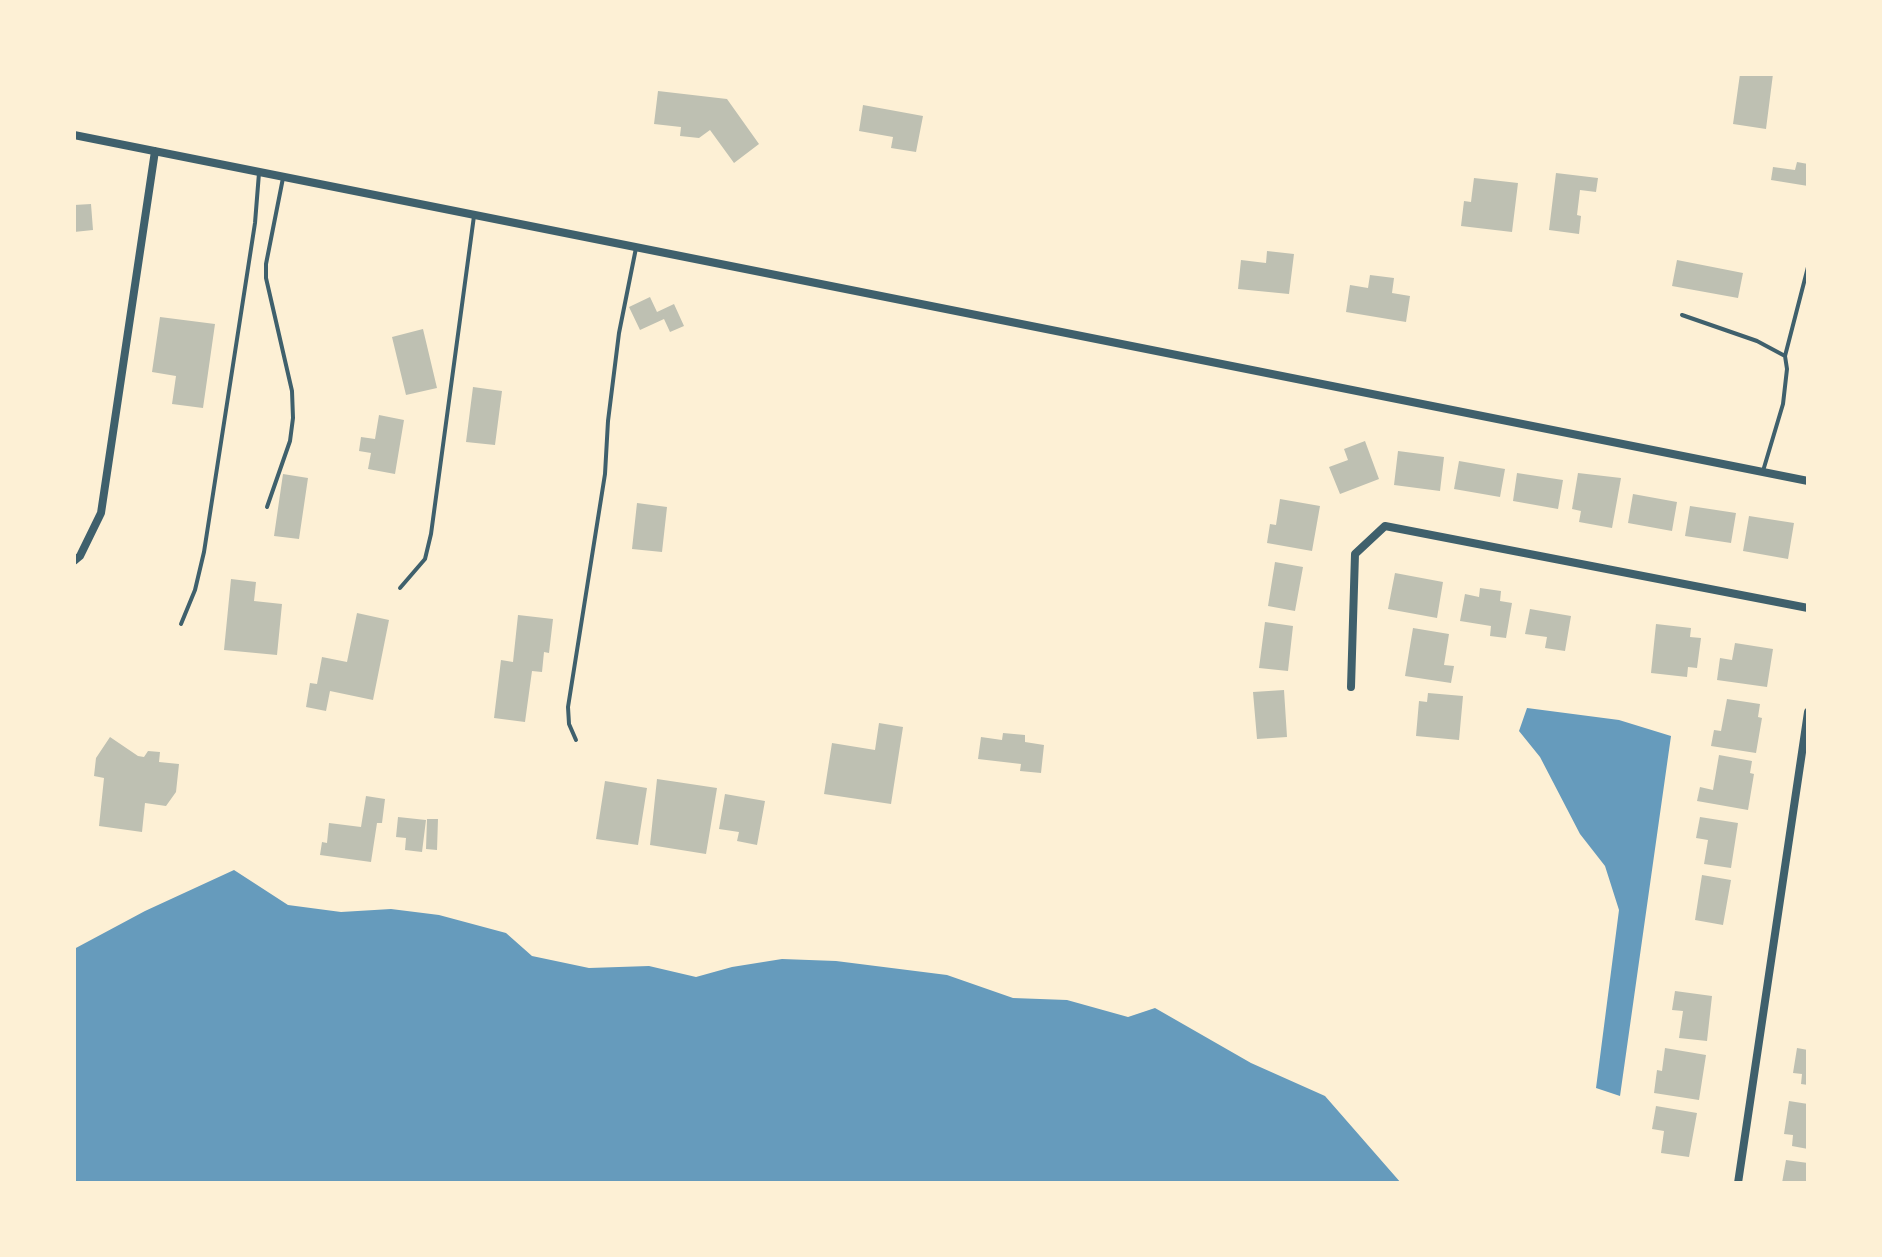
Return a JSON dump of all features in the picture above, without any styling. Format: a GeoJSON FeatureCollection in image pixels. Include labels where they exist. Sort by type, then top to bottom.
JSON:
{"type":"FeatureCollection","features":[{"type":"Feature","properties":{"kind":"street"},"geometry":{"type":"LineString","coordinates":[[74,135],[1808,481]]}},
{"type":"Feature","properties":{"kind":"street"},"geometry":{"type":"LineString","coordinates":[[74,561],[80,556],[101,513],[155,151]]}},
{"type":"Feature","properties":{"kind":"street"},"geometry":{"type":"LineString","coordinates":[[1351,687],[1355,554],[1385,526],[1808,608]]}},
{"type":"Feature","properties":{"kind":"street"},"geometry":{"type":"LineString","coordinates":[[1738,1183],[1808,712]]}},
{"type":"Feature","properties":{"kind":"lane"},"geometry":{"type":"LineString","coordinates":[[181,624],[195,590],[204,552],[251,251],[259,173]]}},
{"type":"Feature","properties":{"kind":"lane"},"geometry":{"type":"LineString","coordinates":[[267,507],[290,441],[293,418],[292,391],[266,278],[283,178]]}},
{"type":"Feature","properties":{"kind":"lane"},"geometry":{"type":"LineString","coordinates":[[400,588],[425,559],[431,534],[474,216]]}},
{"type":"Feature","properties":{"kind":"lane"},"geometry":{"type":"LineString","coordinates":[[576,740],[569,724],[568,707],[605,474],[619,333],[636,248]]}},
{"type":"Feature","properties":{"kind":"lane"},"geometry":{"type":"LineString","coordinates":[[1763,472],[1783,404],[1785,356],[1808,267]]}},
{"type":"Feature","properties":{"kind":"lane"},"geometry":{"type":"LineString","coordinates":[[1682,315],[1757,341],[1785,356]]}},
{"type":"Feature","properties":{"kind":"water"},"geometry":{"type":"Polygon","coordinates":[[[1527,708],[1619,720],[1671,736],[1620,1096],[1596,1088],[1619,910],[1605,866],[1580,834],[1540,757],[1519,731],[1527,708]]]}},
{"type":"Feature","properties":{"kind":"water"},"geometry":{"type":"Polygon","coordinates":[[[234,870],[288,905],[341,912],[391,909],[439,915],[506,933],[532,956],[589,968],[649,966],[696,977],[732,967],[782,959],[836,961],[947,975],[1013,998],[1067,1000],[1128,1017],[1155,1008],[1251,1063],[1325,1096],[1401,1183],[74,1183],[74,949],[145,911],[234,870]]]}},
{"type":"Feature","properties":{"kind":"building"},"geometry":{"type":"Polygon","coordinates":[[[1740,74],[1773,74],[1766,129],[1733,124],[1740,74]]]}},
{"type":"Feature","properties":{"kind":"building"},"geometry":{"type":"Polygon","coordinates":[[[658,91],[727,99],[759,144],[734,163],[710,130],[699,138],[680,136],[681,127],[654,124],[658,91]]]}},
{"type":"Feature","properties":{"kind":"building"},"geometry":{"type":"Polygon","coordinates":[[[863,105],[923,116],[916,152],[891,148],[893,137],[859,131],[863,105]]]}},
{"type":"Feature","properties":{"kind":"building"},"geometry":{"type":"Polygon","coordinates":[[[1797,162],[1808,164],[1808,186],[1771,180],[1773,167],[1795,170],[1797,162]]]}},
{"type":"Feature","properties":{"kind":"building"},"geometry":{"type":"Polygon","coordinates":[[[1556,173],[1598,178],[1596,192],[1580,190],[1577,215],[1581,216],[1579,234],[1549,230],[1556,173]]]}},
{"type":"Feature","properties":{"kind":"building"},"geometry":{"type":"Polygon","coordinates":[[[1474,178],[1518,183],[1512,232],[1461,226],[1464,201],[1471,202],[1474,178]]]}},
{"type":"Feature","properties":{"kind":"building"},"geometry":{"type":"Polygon","coordinates":[[[91,204],[93,230],[74,232],[74,205],[91,204]]]}},
{"type":"Feature","properties":{"kind":"building"},"geometry":{"type":"Polygon","coordinates":[[[1267,251],[1294,254],[1289,294],[1238,289],[1241,260],[1266,263],[1267,251]]]}},
{"type":"Feature","properties":{"kind":"building"},"geometry":{"type":"Polygon","coordinates":[[[1677,260],[1743,273],[1738,298],[1672,286],[1677,260]]]}},
{"type":"Feature","properties":{"kind":"building"},"geometry":{"type":"Polygon","coordinates":[[[1370,275],[1394,278],[1392,293],[1410,296],[1406,322],[1346,312],[1350,285],[1368,288],[1370,275]]]}},
{"type":"Feature","properties":{"kind":"building"},"geometry":{"type":"Polygon","coordinates":[[[650,297],[657,312],[674,304],[684,326],[670,332],[664,319],[640,330],[629,307],[650,297]]]}},
{"type":"Feature","properties":{"kind":"building"},"geometry":{"type":"Polygon","coordinates":[[[160,317],[215,324],[203,408],[172,404],[176,376],[152,372],[160,317]]]}},
{"type":"Feature","properties":{"kind":"building"},"geometry":{"type":"Polygon","coordinates":[[[423,329],[437,388],[406,395],[392,337],[423,329]]]}},
{"type":"Feature","properties":{"kind":"building"},"geometry":{"type":"Polygon","coordinates":[[[473,387],[502,391],[495,445],[466,442],[473,387]]]}},
{"type":"Feature","properties":{"kind":"building"},"geometry":{"type":"Polygon","coordinates":[[[379,415],[404,420],[395,474],[368,469],[371,453],[359,451],[361,437],[375,439],[379,415]]]}},
{"type":"Feature","properties":{"kind":"building"},"geometry":{"type":"Polygon","coordinates":[[[1365,441],[1379,479],[1340,494],[1329,467],[1348,460],[1344,449],[1365,441]]]}},
{"type":"Feature","properties":{"kind":"building"},"geometry":{"type":"Polygon","coordinates":[[[1398,451],[1444,457],[1440,491],[1394,485],[1398,451]]]}},
{"type":"Feature","properties":{"kind":"building"},"geometry":{"type":"Polygon","coordinates":[[[1459,461],[1505,469],[1500,497],[1454,489],[1459,461]]]}},
{"type":"Feature","properties":{"kind":"building"},"geometry":{"type":"Polygon","coordinates":[[[1517,473],[1563,480],[1558,509],[1513,501],[1517,473]]]}},
{"type":"Feature","properties":{"kind":"building"},"geometry":{"type":"Polygon","coordinates":[[[1578,473],[1621,478],[1612,528],[1579,522],[1581,511],[1572,509],[1578,473]]]}},
{"type":"Feature","properties":{"kind":"building"},"geometry":{"type":"Polygon","coordinates":[[[283,474],[308,478],[299,539],[274,536],[283,474]]]}},
{"type":"Feature","properties":{"kind":"building"},"geometry":{"type":"Polygon","coordinates":[[[1633,494],[1677,502],[1672,531],[1628,523],[1633,494]]]}},
{"type":"Feature","properties":{"kind":"building"},"geometry":{"type":"Polygon","coordinates":[[[1280,499],[1320,506],[1312,551],[1267,543],[1270,524],[1276,525],[1280,499]]]}},
{"type":"Feature","properties":{"kind":"building"},"geometry":{"type":"Polygon","coordinates":[[[637,503],[667,507],[662,552],[632,549],[637,503]]]}},
{"type":"Feature","properties":{"kind":"building"},"geometry":{"type":"Polygon","coordinates":[[[1690,506],[1736,513],[1731,543],[1685,536],[1690,506]]]}},
{"type":"Feature","properties":{"kind":"building"},"geometry":{"type":"Polygon","coordinates":[[[1749,516],[1794,523],[1788,559],[1743,551],[1749,516]]]}},
{"type":"Feature","properties":{"kind":"building"},"geometry":{"type":"Polygon","coordinates":[[[1275,562],[1303,567],[1295,611],[1268,606],[1275,562]]]}},
{"type":"Feature","properties":{"kind":"building"},"geometry":{"type":"Polygon","coordinates":[[[1395,573],[1443,582],[1437,618],[1388,609],[1395,573]]]}},
{"type":"Feature","properties":{"kind":"building"},"geometry":{"type":"Polygon","coordinates":[[[231,579],[256,582],[254,601],[282,604],[277,655],[224,650],[231,579]]]}},
{"type":"Feature","properties":{"kind":"building"},"geometry":{"type":"Polygon","coordinates":[[[1480,588],[1501,591],[1500,601],[1512,603],[1506,638],[1490,636],[1491,626],[1460,621],[1465,594],[1479,597],[1480,588]]]}},
{"type":"Feature","properties":{"kind":"building"},"geometry":{"type":"Polygon","coordinates":[[[1530,609],[1571,616],[1565,651],[1545,648],[1547,637],[1525,634],[1530,609]]]}},
{"type":"Feature","properties":{"kind":"building"},"geometry":{"type":"Polygon","coordinates":[[[357,613],[389,620],[373,700],[330,691],[326,711],[306,707],[310,683],[317,684],[322,657],[347,662],[357,613]]]}},
{"type":"Feature","properties":{"kind":"building"},"geometry":{"type":"Polygon","coordinates":[[[518,615],[553,619],[549,653],[544,652],[542,672],[532,671],[525,722],[494,718],[501,660],[513,662],[518,615]]]}},
{"type":"Feature","properties":{"kind":"building"},"geometry":{"type":"Polygon","coordinates":[[[1265,622],[1293,626],[1288,671],[1259,668],[1265,622]]]}},
{"type":"Feature","properties":{"kind":"building"},"geometry":{"type":"Polygon","coordinates":[[[1656,624],[1691,628],[1690,637],[1701,638],[1697,668],[1688,667],[1687,677],[1651,673],[1656,624]]]}},
{"type":"Feature","properties":{"kind":"building"},"geometry":{"type":"Polygon","coordinates":[[[1413,628],[1449,634],[1444,665],[1454,666],[1451,683],[1405,676],[1413,628]]]}},
{"type":"Feature","properties":{"kind":"building"},"geometry":{"type":"Polygon","coordinates":[[[1735,643],[1773,649],[1767,687],[1717,680],[1720,658],[1732,660],[1735,643]]]}},
{"type":"Feature","properties":{"kind":"building"},"geometry":{"type":"Polygon","coordinates":[[[1284,690],[1287,737],[1257,739],[1253,692],[1284,690]]]}},
{"type":"Feature","properties":{"kind":"building"},"geometry":{"type":"Polygon","coordinates":[[[1428,693],[1463,696],[1459,740],[1416,736],[1419,701],[1427,702],[1428,693]]]}},
{"type":"Feature","properties":{"kind":"building"},"geometry":{"type":"Polygon","coordinates":[[[1727,699],[1760,704],[1758,717],[1762,718],[1756,753],[1711,746],[1714,730],[1721,731],[1727,699]]]}},
{"type":"Feature","properties":{"kind":"building"},"geometry":{"type":"Polygon","coordinates":[[[879,723],[903,727],[891,804],[824,794],[832,743],[875,750],[879,723]]]}},
{"type":"Feature","properties":{"kind":"building"},"geometry":{"type":"Polygon","coordinates":[[[1003,733],[1025,735],[1025,742],[1044,745],[1041,773],[1020,771],[1021,764],[978,759],[981,737],[1002,740],[1003,733]]]}},
{"type":"Feature","properties":{"kind":"building"},"geometry":{"type":"Polygon","coordinates":[[[110,737],[138,756],[144,757],[148,751],[160,752],[159,762],[179,764],[176,792],[166,806],[145,803],[142,832],[99,826],[104,778],[94,776],[96,758],[110,737]]]}},
{"type":"Feature","properties":{"kind":"building"},"geometry":{"type":"Polygon","coordinates":[[[1719,755],[1752,761],[1750,773],[1754,774],[1748,810],[1697,801],[1700,787],[1713,790],[1719,755]]]}},
{"type":"Feature","properties":{"kind":"building"},"geometry":{"type":"Polygon","coordinates":[[[657,779],[717,788],[706,854],[650,845],[657,779]]]}},
{"type":"Feature","properties":{"kind":"building"},"geometry":{"type":"Polygon","coordinates":[[[605,781],[647,788],[638,845],[596,839],[605,781]]]}},
{"type":"Feature","properties":{"kind":"building"},"geometry":{"type":"Polygon","coordinates":[[[725,794],[765,801],[757,845],[737,841],[739,832],[719,829],[725,794]]]}},
{"type":"Feature","properties":{"kind":"building"},"geometry":{"type":"Polygon","coordinates":[[[366,796],[385,799],[382,823],[377,823],[371,862],[320,855],[322,842],[327,843],[329,823],[361,827],[366,796]]]}},
{"type":"Feature","properties":{"kind":"building"},"geometry":{"type":"Polygon","coordinates":[[[398,817],[426,820],[422,852],[405,850],[406,838],[396,837],[398,817]]]}},
{"type":"Feature","properties":{"kind":"building"},"geometry":{"type":"Polygon","coordinates":[[[1700,817],[1738,823],[1731,868],[1704,864],[1708,840],[1696,838],[1700,817]]]}},
{"type":"Feature","properties":{"kind":"building"},"geometry":{"type":"Polygon","coordinates":[[[427,819],[438,819],[437,850],[426,849],[427,819]]]}},
{"type":"Feature","properties":{"kind":"building"},"geometry":{"type":"Polygon","coordinates":[[[1702,875],[1731,880],[1723,925],[1695,920],[1702,875]]]}},
{"type":"Feature","properties":{"kind":"building"},"geometry":{"type":"Polygon","coordinates":[[[1675,991],[1712,996],[1707,1041],[1679,1038],[1683,1011],[1672,1010],[1675,991]]]}},
{"type":"Feature","properties":{"kind":"building"},"geometry":{"type":"Polygon","coordinates":[[[1665,1048],[1706,1055],[1699,1100],[1654,1093],[1657,1070],[1662,1071],[1665,1048]]]}},
{"type":"Feature","properties":{"kind":"building"},"geometry":{"type":"Polygon","coordinates":[[[1797,1048],[1808,1050],[1808,1085],[1801,1084],[1802,1074],[1793,1073],[1797,1048]]]}},
{"type":"Feature","properties":{"kind":"building"},"geometry":{"type":"Polygon","coordinates":[[[1789,1101],[1808,1104],[1808,1149],[1792,1146],[1793,1135],[1784,1134],[1789,1101]]]}},
{"type":"Feature","properties":{"kind":"building"},"geometry":{"type":"Polygon","coordinates":[[[1656,1106],[1697,1113],[1689,1157],[1661,1153],[1664,1131],[1652,1129],[1656,1106]]]}},
{"type":"Feature","properties":{"kind":"building"},"geometry":{"type":"Polygon","coordinates":[[[1786,1160],[1808,1163],[1808,1183],[1782,1183],[1786,1160]]]}}]}
